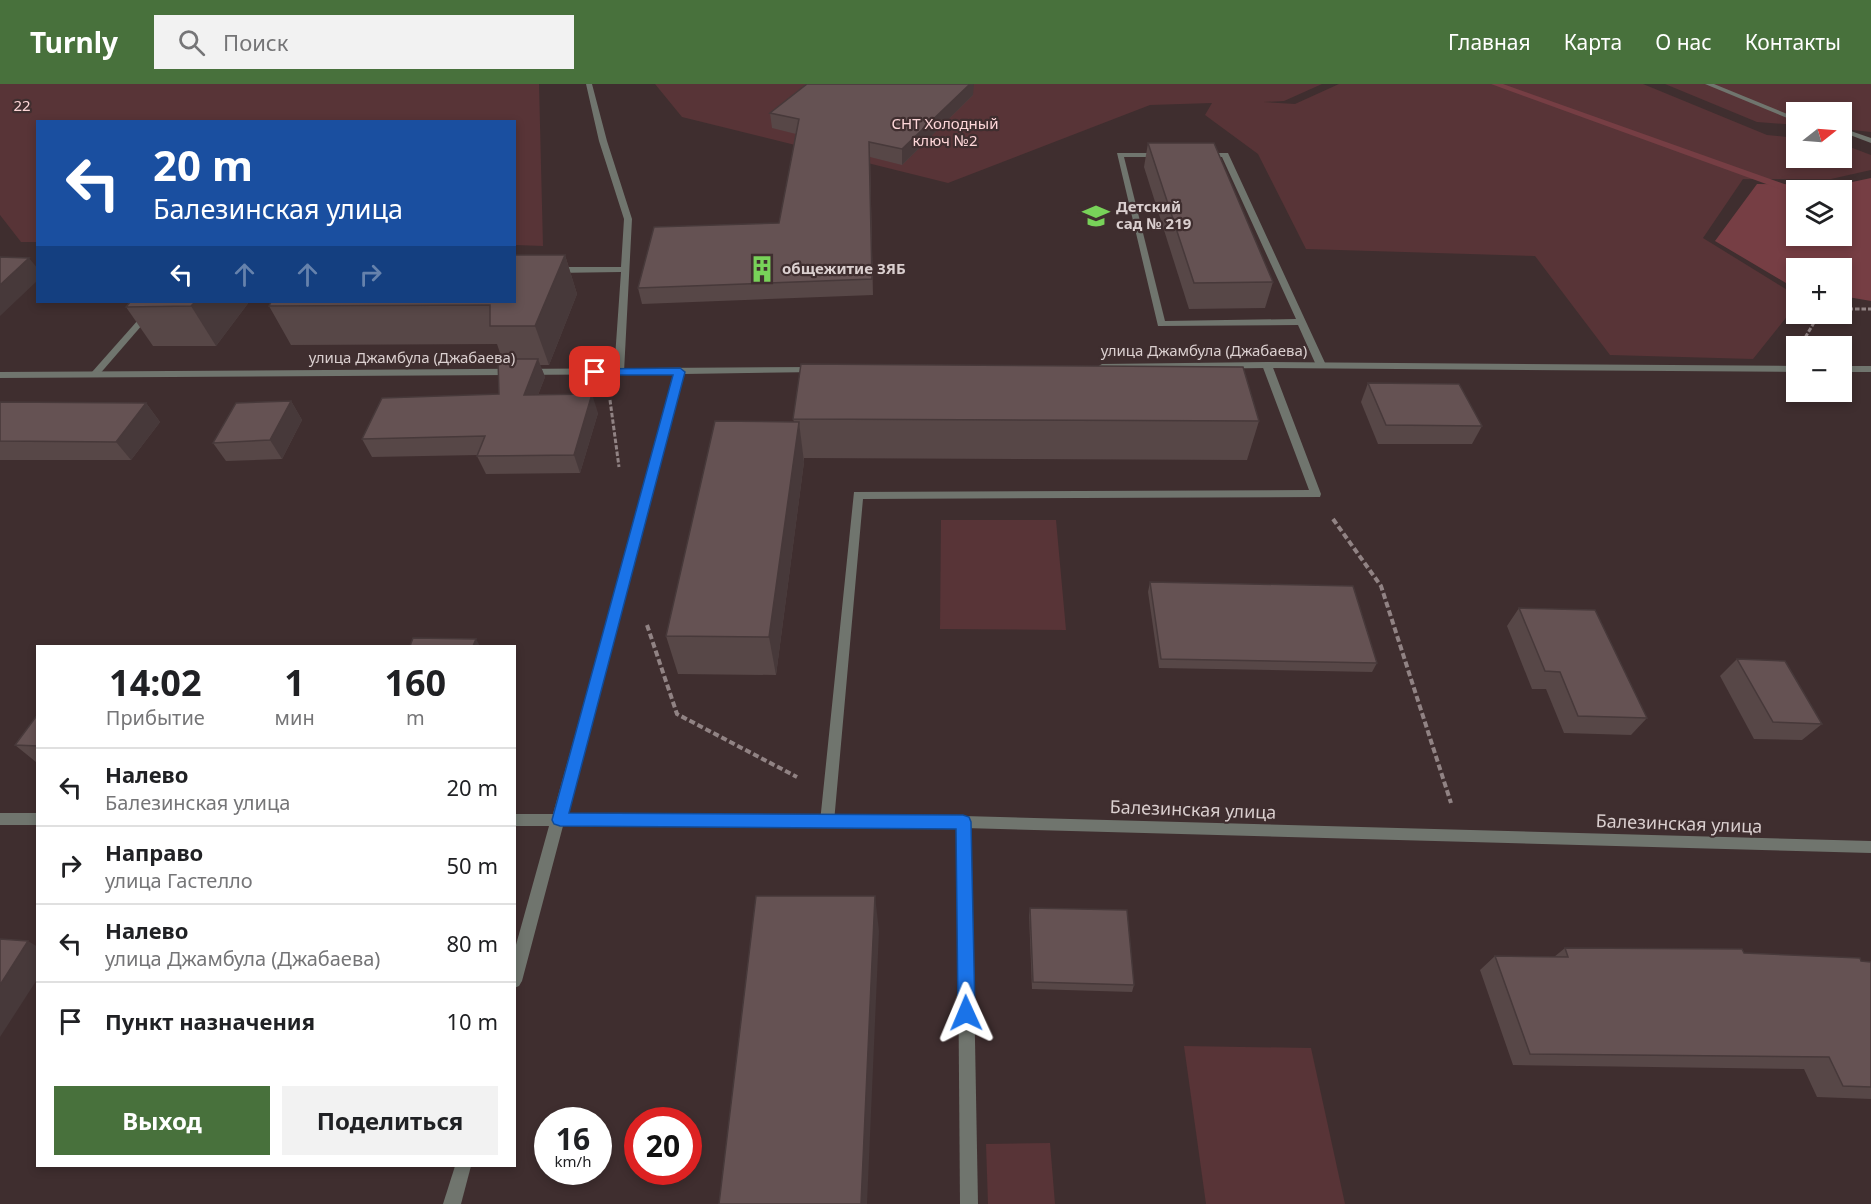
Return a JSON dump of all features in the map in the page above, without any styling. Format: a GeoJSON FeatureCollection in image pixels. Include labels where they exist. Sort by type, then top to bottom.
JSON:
{"type":"FeatureCollection","features":[{"type":"Feature","properties":{"kind":"street"},"geometry":{"type":"LineString","coordinates":[[589,84],[603,141],[628,219],[619,372]]}},
{"type":"Feature","properties":{"kind":"street"},"geometry":{"type":"LineString","coordinates":[[1708,84],[1786,116]]}},
{"type":"Feature","properties":{"kind":"street"},"geometry":{"type":"LineString","coordinates":[[1852,134],[1871,141]]}},
{"type":"Feature","properties":{"kind":"street"},"geometry":{"type":"LineString","coordinates":[[1167,155],[1120,155],[1161,324],[1302,322]]}},
{"type":"Feature","properties":{"kind":"street"},"geometry":{"type":"LineString","coordinates":[[1190,155],[1225,155],[1322,365]]}},
{"type":"Feature","properties":{"kind":"street"},"geometry":{"type":"LineString","coordinates":[[548,270],[625,269]]}},
{"type":"Feature","properties":{"kind":"street"},"geometry":{"type":"LineString","coordinates":[[95,374],[157,303]]}},
{"type":"Feature","properties":{"kind":"street"},"geometry":{"type":"LineString","coordinates":[[827,822],[858,495],[1316,494],[1267,365]]}},
{"type":"Feature","properties":{"kind":"street","name":"улица Джамбула (Джабаева)"},"geometry":{"type":"LineString","coordinates":[[1087,367],[1322,365],[1786,369]]}},
{"type":"Feature","properties":{"kind":"street"},"geometry":{"type":"LineString","coordinates":[[1852,369],[1871,369]]}},
{"type":"Feature","properties":{"kind":"street","name":"улица Джамбула (Джабаева)"},"geometry":{"type":"LineString","coordinates":[[0,375],[824,370]]}},
{"type":"Feature","properties":{"kind":"street"},"geometry":{"type":"LineString","coordinates":[[516,974],[560,820],[680,372]]}},
{"type":"Feature","properties":{"kind":"street"},"geometry":{"type":"LineString","coordinates":[[0,819],[36,819]]}},
{"type":"Feature","properties":{"kind":"street","name":"Балезинская улица"},"geometry":{"type":"LineString","coordinates":[[516,820],[963,822],[1871,847]]}},
{"type":"Feature","properties":{"kind":"street"},"geometry":{"type":"LineString","coordinates":[[963,822],[969,1204]]}},
{"type":"Feature","properties":{"kind":"street"},"geometry":{"type":"LineString","coordinates":[[452,1204],[463,1167]]}},
{"type":"Feature","properties":{"kind":"path"},"geometry":{"type":"LineString","coordinates":[[1852,309],[1871,309]]}},
{"type":"Feature","properties":{"kind":"path"},"geometry":{"type":"LineString","coordinates":[[619,372],[609,401],[620,469]]}},
{"type":"Feature","properties":{"kind":"path"},"geometry":{"type":"LineString","coordinates":[[1316,494],[1381,586],[1462,836]]}},
{"type":"Feature","properties":{"kind":"path"},"geometry":{"type":"LineString","coordinates":[[644,618],[677,714],[829,794]]}},
{"type":"Feature","properties":{"kind":"green space","name":"22"},"geometry":{"type":"Polygon","coordinates":[[[0,84],[539,84],[543,246],[516,245],[516,120],[36,120],[36,242],[21,242],[0,215],[0,84]]]}},
{"type":"Feature","properties":{"kind":"green space","name":"СНТ Холодный ключ №2"},"geometry":{"type":"Polygon","coordinates":[[[655,84],[1322,84],[1284,101],[1263,102],[1295,104],[1339,84],[1643,84],[1767,135],[1786,137],[1786,168],[1852,168],[1852,148],[1871,155],[1871,170],[1831,179],[1743,179],[1703,238],[1786,289],[1786,318],[1753,359],[1610,355],[1535,256],[1306,249],[1258,154],[1205,115],[1212,103],[1150,105],[948,183],[682,117],[655,84]]]}},
{"type":"Feature","properties":{"kind":"green space"},"geometry":{"type":"Polygon","coordinates":[[[1665,84],[1871,84],[1871,132],[1852,130],[1852,102],[1786,102],[1786,124],[1757,122],[1665,84]]]}},
{"type":"Feature","properties":{"kind":"green space"},"geometry":{"type":"Polygon","coordinates":[[[941,520],[1056,520],[1066,630],[940,629],[941,520]]]}},
{"type":"Feature","properties":{"kind":"green space"},"geometry":{"type":"Polygon","coordinates":[[[1184,1046],[1311,1048],[1345,1204],[1206,1204],[1184,1046]]]}},
{"type":"Feature","properties":{"kind":"green space"},"geometry":{"type":"Polygon","coordinates":[[[1050,1143],[1055,1204],[988,1204],[986,1144],[1050,1143]]]}},
{"type":"Feature","properties":{"kind":"shaded area"},"geometry":{"type":"Polygon","coordinates":[[[1871,178],[1871,301],[1852,298],[1852,258],[1786,258],[1786,283],[1715,241],[1757,184],[1786,184],[1786,246],[1852,246],[1852,182],[1871,178]]]}},
{"type":"Feature","properties":{"kind":"building"},"geometry":{"type":"Polygon","coordinates":[[[807,84],[970,84],[902,149],[869,142],[872,279],[638,288],[654,227],[779,223],[799,119],[770,113],[807,84]]]}},
{"type":"Feature","properties":{"kind":"building"},"geometry":{"type":"Polygon","coordinates":[[[1148,143],[1214,143],[1273,282],[1194,283],[1148,143]]]}},
{"type":"Feature","properties":{"kind":"building"},"geometry":{"type":"Polygon","coordinates":[[[516,255],[565,255],[535,326],[490,326],[490,305],[269,306],[270,303],[516,303],[516,255]]]}},
{"type":"Feature","properties":{"kind":"building"},"geometry":{"type":"Polygon","coordinates":[[[0,257],[29,258],[0,285],[0,257]]]}},
{"type":"Feature","properties":{"kind":"building"},"geometry":{"type":"Polygon","coordinates":[[[129,303],[194,303],[191,306],[126,307],[129,303]]]}},
{"type":"Feature","properties":{"kind":"building"},"geometry":{"type":"Polygon","coordinates":[[[498,359],[538,359],[524,395],[592,394],[574,455],[477,456],[485,436],[362,439],[382,398],[499,394],[498,359]]]}},
{"type":"Feature","properties":{"kind":"building"},"geometry":{"type":"Polygon","coordinates":[[[801,364],[1243,367],[1259,421],[793,419],[801,364]]]}},
{"type":"Feature","properties":{"kind":"building"},"geometry":{"type":"Polygon","coordinates":[[[1368,383],[1459,384],[1482,426],[1386,425],[1368,383]]]}},
{"type":"Feature","properties":{"kind":"building"},"geometry":{"type":"Polygon","coordinates":[[[291,401],[270,440],[213,443],[236,403],[291,401]]]}},
{"type":"Feature","properties":{"kind":"building"},"geometry":{"type":"Polygon","coordinates":[[[0,402],[146,403],[116,442],[0,441],[0,402]]]}},
{"type":"Feature","properties":{"kind":"building"},"geometry":{"type":"Polygon","coordinates":[[[715,421],[799,422],[769,637],[666,636],[715,421]]]}},
{"type":"Feature","properties":{"kind":"building"},"geometry":{"type":"Polygon","coordinates":[[[1150,582],[1353,586],[1377,663],[1161,659],[1150,582]]]}},
{"type":"Feature","properties":{"kind":"building"},"geometry":{"type":"Polygon","coordinates":[[[1519,608],[1595,610],[1647,718],[1578,716],[1560,672],[1545,671],[1519,608]]]}},
{"type":"Feature","properties":{"kind":"building"},"geometry":{"type":"Polygon","coordinates":[[[413,638],[476,639],[473,645],[410,645],[413,638]]]}},
{"type":"Feature","properties":{"kind":"building"},"geometry":{"type":"Polygon","coordinates":[[[1737,659],[1785,661],[1822,724],[1773,722],[1737,659]]]}},
{"type":"Feature","properties":{"kind":"building"},"geometry":{"type":"Polygon","coordinates":[[[36,717],[36,746],[15,745],[36,717]]]}},
{"type":"Feature","properties":{"kind":"building"},"geometry":{"type":"Polygon","coordinates":[[[756,896],[875,896],[861,1204],[719,1204],[756,896]]]}},
{"type":"Feature","properties":{"kind":"building"},"geometry":{"type":"Polygon","coordinates":[[[1030,908],[1127,910],[1134,985],[1033,982],[1030,908]]]}},
{"type":"Feature","properties":{"kind":"building"},"geometry":{"type":"Polygon","coordinates":[[[0,939],[28,941],[0,985],[0,939]]]}},
{"type":"Feature","properties":{"kind":"building"},"geometry":{"type":"Polygon","coordinates":[[[1565,948],[1742,949],[1744,953],[1860,958],[1861,961],[1871,962],[1871,1087],[1843,1086],[1829,1057],[1530,1054],[1495,956],[1568,957],[1565,948]]]}},
{"type":"Feature","properties":{"kind":"waterway"},"geometry":{"type":"LineString","coordinates":[[1495,84],[1786,188]]}},
{"type":"Feature","properties":{"kind":"place","name":"Детский сад № 219"},"geometry":{"type":"Point","coordinates":[1096,216]}},
{"type":"Feature","properties":{"kind":"place","name":"общежитие ЗЯБ"},"geometry":{"type":"Point","coordinates":[762,269]}},
{"type":"Feature","properties":{"kind":"route"},"geometry":{"type":"LineString","coordinates":[[595,372],[680,372],[560,820],[963,822],[966,1013]]}}]}
